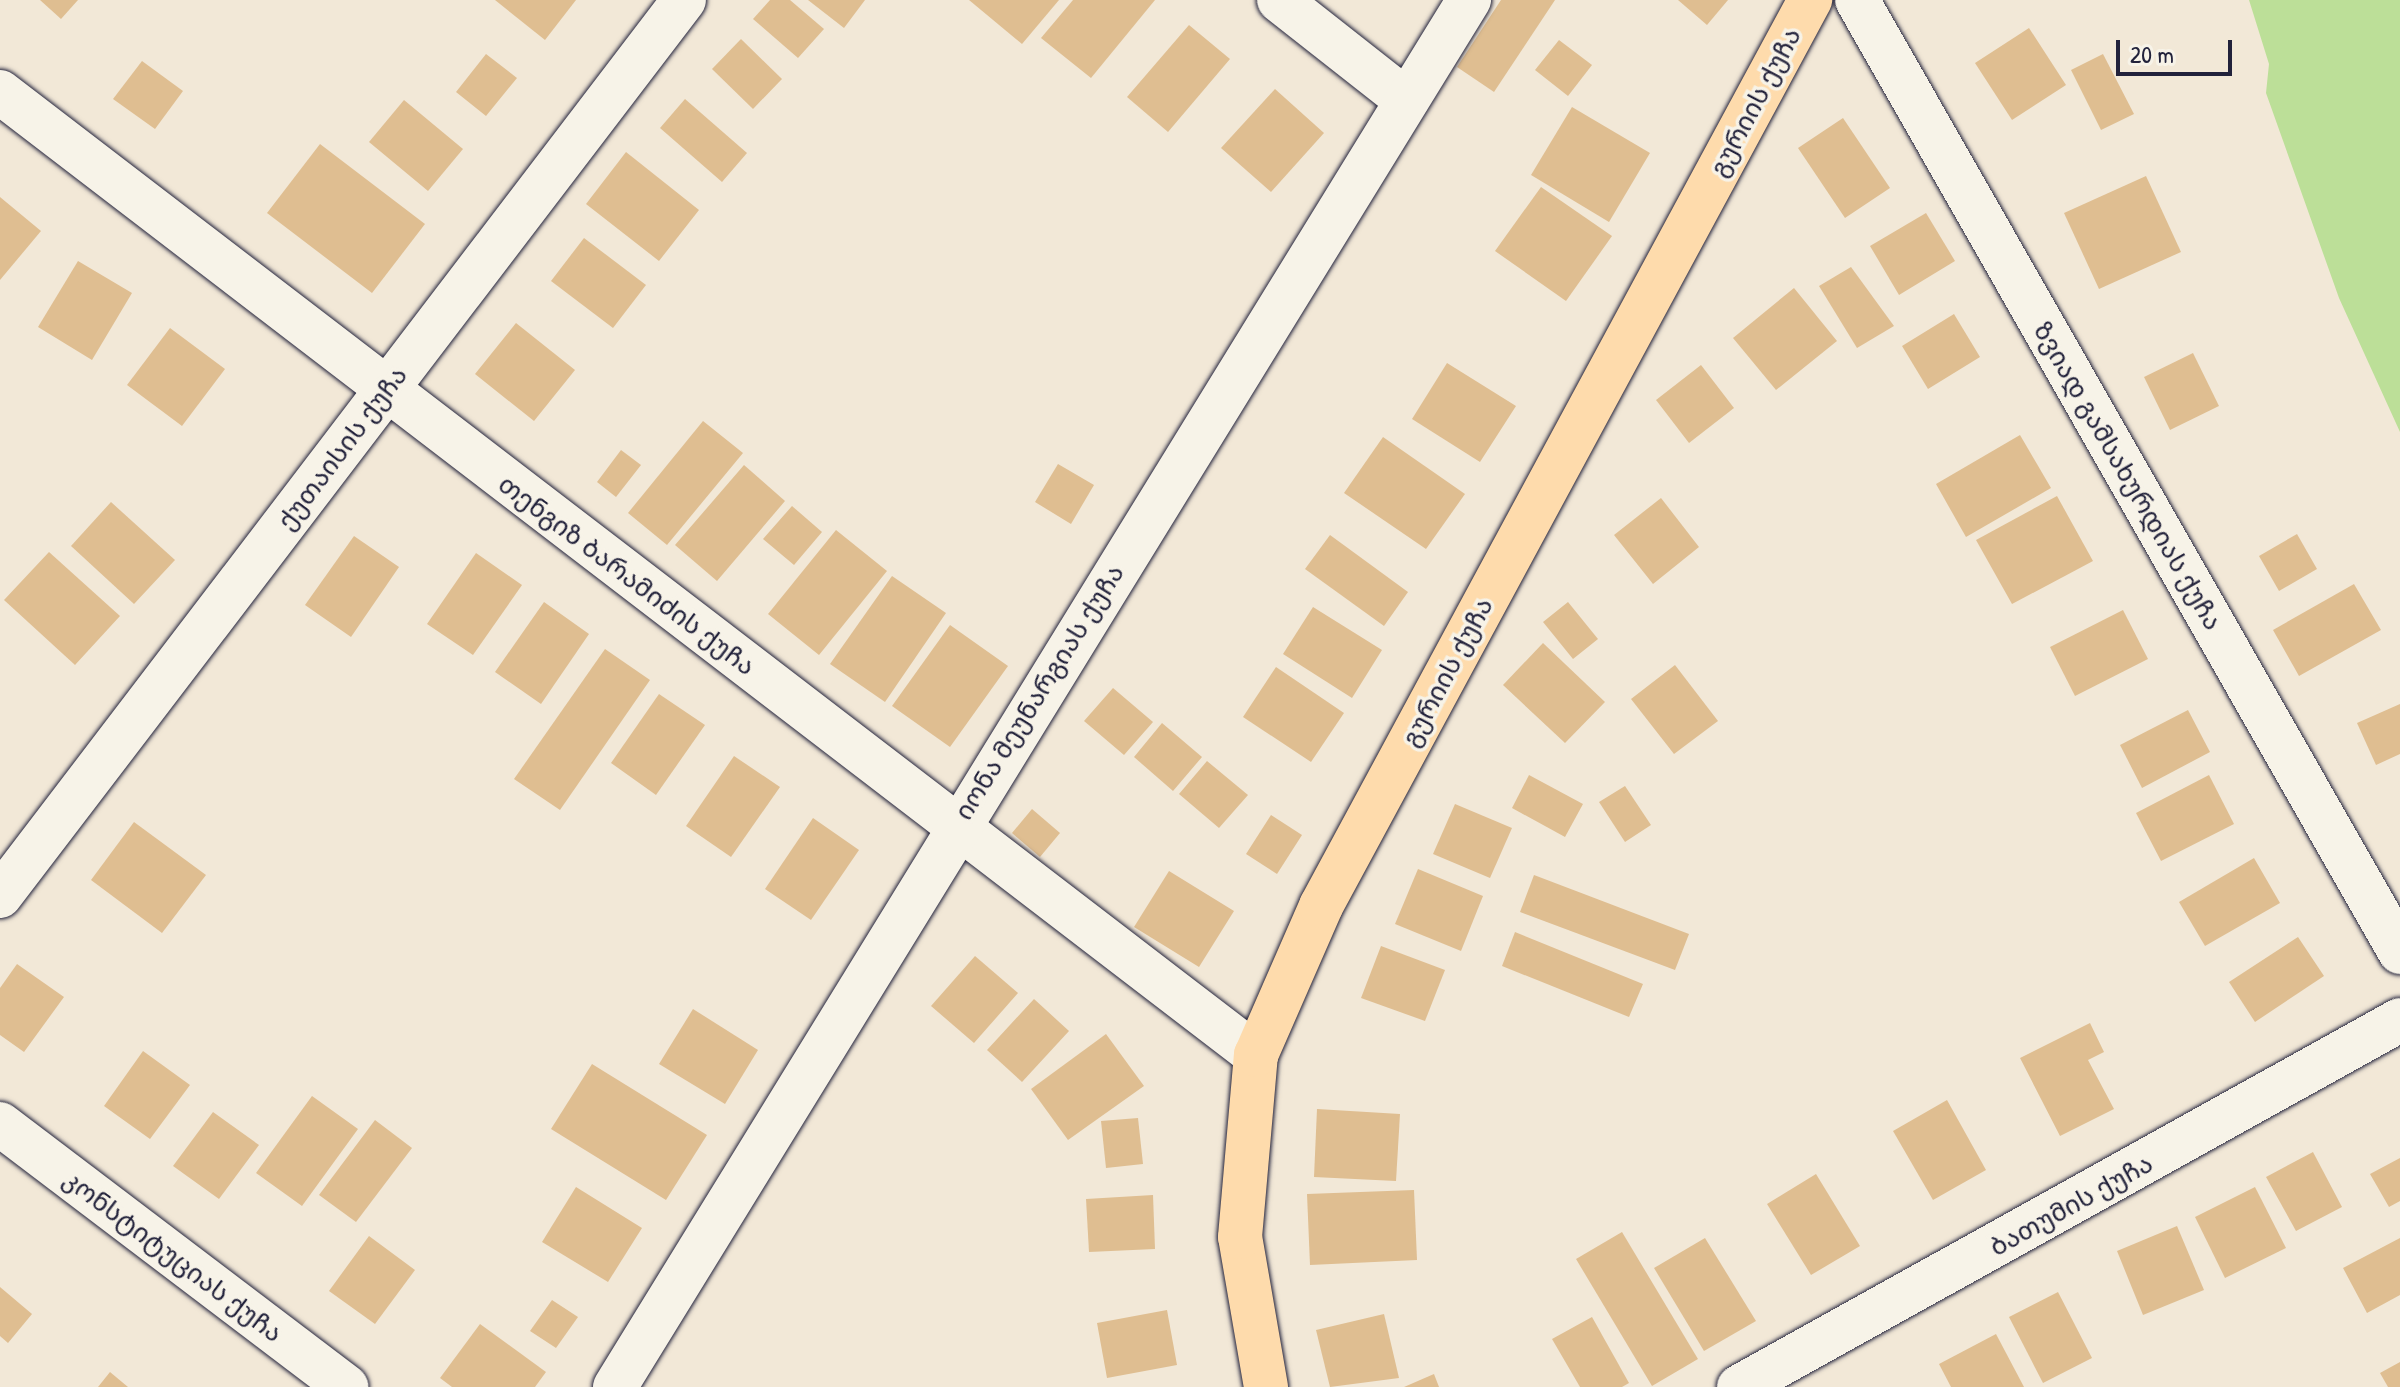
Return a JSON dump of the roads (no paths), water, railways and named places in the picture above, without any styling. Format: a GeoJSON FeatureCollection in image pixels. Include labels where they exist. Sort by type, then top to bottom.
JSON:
{"type":"FeatureCollection","features":[{"type":"Feature","properties":{"kind":"highway","name":"გურიის ქუჩა"},"geometry":{"type":"LineString","coordinates":[[1266,1387],[1240,1237],[1256,1055],[1321,906],[1810,0]]}},
{"type":"Feature","properties":{"kind":"street","name":"ქუთაისის ქუჩა"},"geometry":{"type":"LineString","coordinates":[[0,896],[684,0]]}},
{"type":"Feature","properties":{"kind":"street"},"geometry":{"type":"LineString","coordinates":[[1279,0],[1406,100]]}},
{"type":"Feature","properties":{"kind":"street","name":"იონა მეუნარგიას ქუჩა"},"geometry":{"type":"LineString","coordinates":[[615,1387],[955,827],[1469,0]]}},
{"type":"Feature","properties":{"kind":"street","name":"ზვიად გამსახურდიას ქუჩა"},"geometry":{"type":"LineString","coordinates":[[1857,0],[2400,952]]}},
{"type":"Feature","properties":{"kind":"street","name":"თენგიზ ბარამიძის ქუჩა"},"geometry":{"type":"LineString","coordinates":[[0,92],[386,391],[1256,1055]]}},
{"type":"Feature","properties":{"kind":"street","name":"ბათუმის ქუჩა"},"geometry":{"type":"LineString","coordinates":[[1739,1387],[2400,1020]]}},
{"type":"Feature","properties":{"kind":"street","name":"კონსტიტუციას ქუჩა"},"geometry":{"type":"LineString","coordinates":[[0,1124],[346,1387]]}}]}
